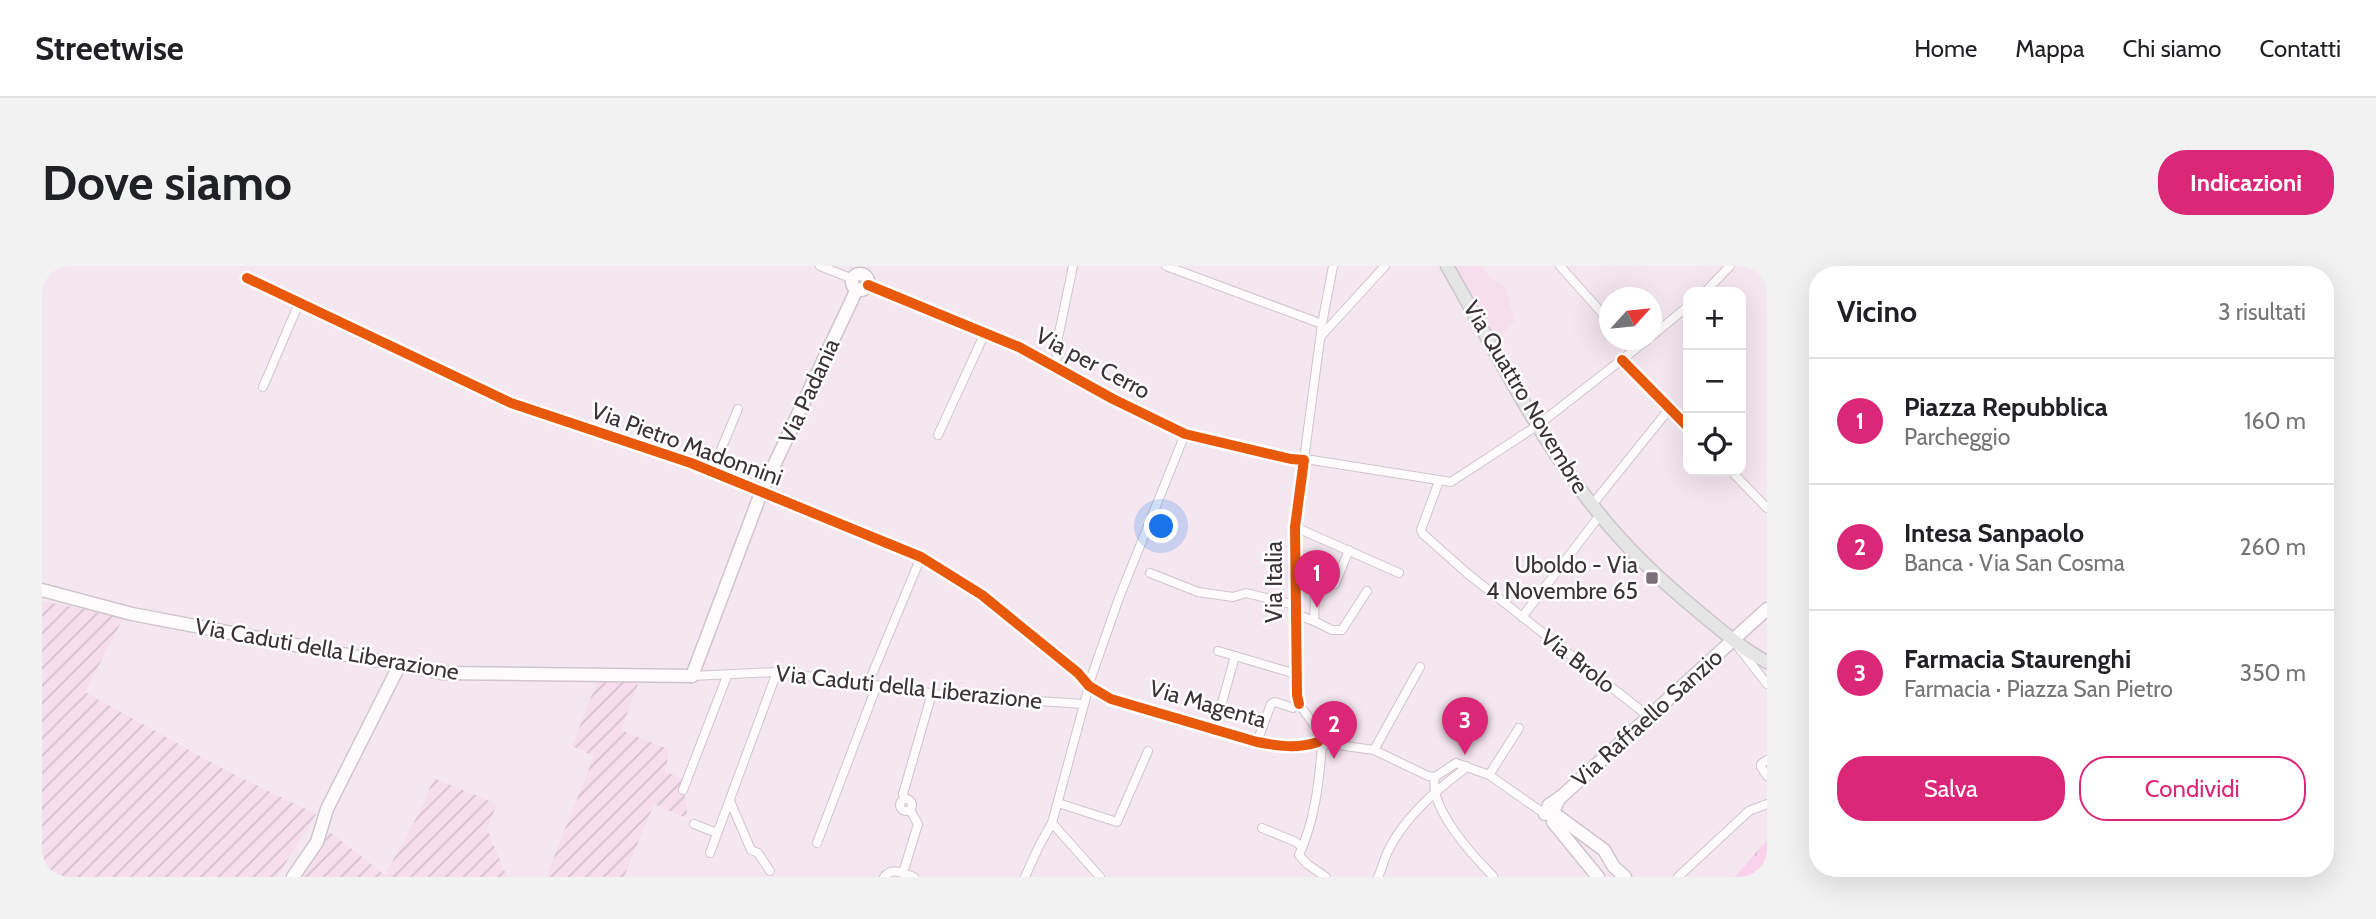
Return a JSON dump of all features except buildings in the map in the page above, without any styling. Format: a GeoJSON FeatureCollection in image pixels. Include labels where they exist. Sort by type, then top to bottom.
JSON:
{"type":"FeatureCollection","features":[{"type":"Feature","properties":{"kind":"main road","name":"Via Quattro Novembre"},"geometry":{"type":"LineString","coordinates":[[1447,266],[1564,468],[1596,510],[1661,581],[1759,662]]}},
{"type":"Feature","properties":{"kind":"street","name":"Via per Cerro"},"geometry":{"type":"LineString","coordinates":[[820,266],[861,279],[1019,346],[1112,399],[1185,434],[1291,459],[1438,481]]}},
{"type":"Feature","properties":{"kind":"street"},"geometry":{"type":"LineString","coordinates":[[1056,368],[1058,338],[1073,266]]}},
{"type":"Feature","properties":{"kind":"street"},"geometry":{"type":"LineString","coordinates":[[1166,266],[1322,324]]}},
{"type":"Feature","properties":{"kind":"street","name":"Via Italia"},"geometry":{"type":"LineString","coordinates":[[1299,704],[1296,674],[1295,527],[1322,324],[1334,266]]}},
{"type":"Feature","properties":{"kind":"street"},"geometry":{"type":"LineString","coordinates":[[1321,337],[1385,266]]}},
{"type":"Feature","properties":{"kind":"street"},"geometry":{"type":"LineString","coordinates":[[1560,266],[1599,311]]}},
{"type":"Feature","properties":{"kind":"street"},"geometry":{"type":"LineString","coordinates":[[1710,287],[1730,266]]}},
{"type":"Feature","properties":{"kind":"street","name":"Via Pietro Madonnini"},"geometry":{"type":"LineString","coordinates":[[247,278],[511,403],[712,471],[921,556],[982,594],[1017,621],[1078,673],[1089,686]]}},
{"type":"Feature","properties":{"kind":"street","name":"Via Padania"},"geometry":{"type":"LineString","coordinates":[[692,676],[761,493],[861,279]]}},
{"type":"Feature","properties":{"kind":"street"},"geometry":{"type":"LineString","coordinates":[[263,387],[299,303]]}},
{"type":"Feature","properties":{"kind":"street"},"geometry":{"type":"LineString","coordinates":[[1662,327],[1683,310]]}},
{"type":"Feature","properties":{"kind":"street"},"geometry":{"type":"LineString","coordinates":[[938,435],[985,333]]}},
{"type":"Feature","properties":{"kind":"street"},"geometry":{"type":"LineString","coordinates":[[1438,481],[1451,482],[1538,425],[1634,350]]}},
{"type":"Feature","properties":{"kind":"street"},"geometry":{"type":"LineString","coordinates":[[1622,360],[1683,422]]}},
{"type":"Feature","properties":{"kind":"street"},"geometry":{"type":"LineString","coordinates":[[1522,617],[1670,408]]}},
{"type":"Feature","properties":{"kind":"street"},"geometry":{"type":"LineString","coordinates":[[712,471],[738,409]]}},
{"type":"Feature","properties":{"kind":"street"},"geometry":{"type":"LineString","coordinates":[[1025,877],[1052,823],[1083,704],[1119,598],[1185,434]]}},
{"type":"Feature","properties":{"kind":"street"},"geometry":{"type":"LineString","coordinates":[[1736,476],[1767,508]]}},
{"type":"Feature","properties":{"kind":"street","name":"Via Brolo"},"geometry":{"type":"LineString","coordinates":[[1438,481],[1421,530],[1423,534],[1468,574],[1648,716]]}},
{"type":"Feature","properties":{"kind":"street"},"geometry":{"type":"LineString","coordinates":[[1295,527],[1399,573]]}},
{"type":"Feature","properties":{"kind":"street"},"geometry":{"type":"LineString","coordinates":[[1295,576],[1316,576],[1335,584],[1349,550]]}},
{"type":"Feature","properties":{"kind":"street"},"geometry":{"type":"LineString","coordinates":[[817,843],[921,556]]}},
{"type":"Feature","properties":{"kind":"street"},"geometry":{"type":"LineString","coordinates":[[1150,573],[1198,592],[1233,597],[1246,593],[1295,610],[1332,630],[1342,630],[1367,591]]}},
{"type":"Feature","properties":{"kind":"street"},"geometry":{"type":"LineString","coordinates":[[1314,621],[1316,576]]}},
{"type":"Feature","properties":{"kind":"street","name":"Via Caduti della Liberazione"},"geometry":{"type":"LineString","coordinates":[[42,590],[132,614],[442,673],[658,677],[678,683],[687,682],[692,676],[777,672],[932,694],[1083,704]]}},
{"type":"Feature","properties":{"kind":"street","name":"Via Raffaello Sanzio"},"geometry":{"type":"LineString","coordinates":[[1545,814],[1549,805],[1767,609]]}},
{"type":"Feature","properties":{"kind":"street"},"geometry":{"type":"LineString","coordinates":[[1218,651],[1296,674]]}},
{"type":"Feature","properties":{"kind":"street"},"geometry":{"type":"LineString","coordinates":[[1215,728],[1235,656]]}},
{"type":"Feature","properties":{"kind":"street"},"geometry":{"type":"LineString","coordinates":[[1759,662],[1767,684]]}},
{"type":"Feature","properties":{"kind":"street"},"geometry":{"type":"LineString","coordinates":[[293,877],[317,842],[327,809],[399,666]]}},
{"type":"Feature","properties":{"kind":"street"},"geometry":{"type":"LineString","coordinates":[[1374,750],[1420,667]]}},
{"type":"Feature","properties":{"kind":"street"},"geometry":{"type":"LineString","coordinates":[[710,853],[777,672]]}},
{"type":"Feature","properties":{"kind":"street"},"geometry":{"type":"LineString","coordinates":[[683,790],[727,676]]}},
{"type":"Feature","properties":{"kind":"street","name":"Via Magenta"},"geometry":{"type":"LineString","coordinates":[[1089,686],[1111,699],[1256,742],[1298,747],[1320,743]]}},
{"type":"Feature","properties":{"kind":"street"},"geometry":{"type":"LineString","coordinates":[[903,873],[918,824],[910,810],[912,804],[903,794],[932,694]]}},
{"type":"Feature","properties":{"kind":"street"},"geometry":{"type":"LineString","coordinates":[[1256,742],[1271,704],[1275,702],[1293,708],[1299,704],[1320,733]]}},
{"type":"Feature","properties":{"kind":"street"},"geometry":{"type":"LineString","coordinates":[[1489,775],[1519,729]]}},
{"type":"Feature","properties":{"kind":"street"},"geometry":{"type":"LineString","coordinates":[[1320,733],[1326,732],[1330,740],[1345,746],[1374,750],[1428,776],[1435,777],[1453,764],[1489,775],[1545,814],[1564,833],[1592,869],[1602,870],[1610,859]]}},
{"type":"Feature","properties":{"kind":"street"},"geometry":{"type":"LineString","coordinates":[[1320,733],[1317,736],[1320,743],[1316,800],[1310,829],[1299,855],[1326,877]]}},
{"type":"Feature","properties":{"kind":"street"},"geometry":{"type":"LineString","coordinates":[[1320,743],[1326,745],[1330,740]]}},
{"type":"Feature","properties":{"kind":"street"},"geometry":{"type":"LineString","coordinates":[[1058,803],[1118,822],[1148,751]]}},
{"type":"Feature","properties":{"kind":"street"},"geometry":{"type":"LineString","coordinates":[[1767,760],[1761,764],[1767,776]]}},
{"type":"Feature","properties":{"kind":"street"},"geometry":{"type":"LineString","coordinates":[[1390,877],[1379,874],[1399,833],[1435,790],[1466,766]]}},
{"type":"Feature","properties":{"kind":"street"},"geometry":{"type":"LineString","coordinates":[[1435,777],[1435,790],[1453,828],[1476,859],[1493,876]]}},
{"type":"Feature","properties":{"kind":"street"},"geometry":{"type":"LineString","coordinates":[[1560,797],[1554,811],[1559,818],[1601,848],[1625,877]]}},
{"type":"Feature","properties":{"kind":"street"},"geometry":{"type":"LineString","coordinates":[[730,801],[751,850],[758,853],[770,871]]}},
{"type":"Feature","properties":{"kind":"street"},"geometry":{"type":"LineString","coordinates":[[1678,877],[1749,811],[1767,804]]}},
{"type":"Feature","properties":{"kind":"street"},"geometry":{"type":"LineString","coordinates":[[1545,814],[1559,818]]}},
{"type":"Feature","properties":{"kind":"street"},"geometry":{"type":"LineString","coordinates":[[1052,823],[1100,877]]}},
{"type":"Feature","properties":{"kind":"street"},"geometry":{"type":"LineString","coordinates":[[694,824],[717,833]]}},
{"type":"Feature","properties":{"kind":"street"},"geometry":{"type":"LineString","coordinates":[[1262,828],[1302,847]]}},
{"type":"Feature","properties":{"kind":"street"},"geometry":{"type":"LineString","coordinates":[[1592,869],[1591,851],[1601,848]]}},
{"type":"Feature","properties":{"kind":"street"},"geometry":{"type":"LineString","coordinates":[[884,877],[890,871],[914,877]]}},
{"type":"Feature","properties":{"kind":"shaded area"},"geometry":{"type":"Polygon","coordinates":[[[1453,266],[1482,266],[1489,277],[1505,286],[1515,321],[1495,342],[1453,266]]]}},
{"type":"Feature","properties":{"kind":"shaded area"},"geometry":{"type":"Polygon","coordinates":[[[42,601],[124,617],[85,692],[229,772],[316,814],[277,877],[42,877],[42,601]]]}},
{"type":"Feature","properties":{"kind":"shaded area"},"geometry":{"type":"Polygon","coordinates":[[[597,681],[639,681],[621,730],[670,750],[665,771],[683,779],[688,819],[654,804],[624,877],[546,877],[594,756],[572,746],[597,681]]]}},
{"type":"Feature","properties":{"kind":"shaded area"},"geometry":{"type":"Polygon","coordinates":[[[434,778],[497,804],[487,829],[507,877],[298,877],[330,832],[385,875],[421,809],[434,778]]]}},
{"type":"Feature","properties":{"kind":"green space"},"geometry":{"type":"Polygon","coordinates":[[[1767,840],[1767,877],[1735,877],[1767,840]]]}},
{"type":"Feature","properties":{"kind":"cycle path"},"geometry":{"type":"LineString","coordinates":[[247,278],[511,403],[691,463],[921,557],[982,595],[1078,673],[1089,686],[1111,699],[1257,742],[1280,746],[1318,742]]}},
{"type":"Feature","properties":{"kind":"cycle path"},"geometry":{"type":"LineString","coordinates":[[868,285],[1019,347],[1113,399],[1185,434],[1304,460],[1295,527],[1299,704]]}},
{"type":"Feature","properties":{"kind":"cycle path"},"geometry":{"type":"LineString","coordinates":[[1622,360],[1683,422]]}},
{"type":"Feature","properties":{"kind":"place","name":"Uboldo - Via 4 Novembre 65"},"geometry":{"type":"Point","coordinates":[1652,578]}},
{"type":"Feature","properties":{"kind":"place","name":"Piazza Repubblica"},"geometry":{"type":"Point","coordinates":[1317,608]}},
{"type":"Feature","properties":{"kind":"place","name":"Farmacia Staurenghi"},"geometry":{"type":"Point","coordinates":[1465,755]}},
{"type":"Feature","properties":{"kind":"place","name":"Intesa Sanpaolo"},"geometry":{"type":"Point","coordinates":[1334,759]}}]}
